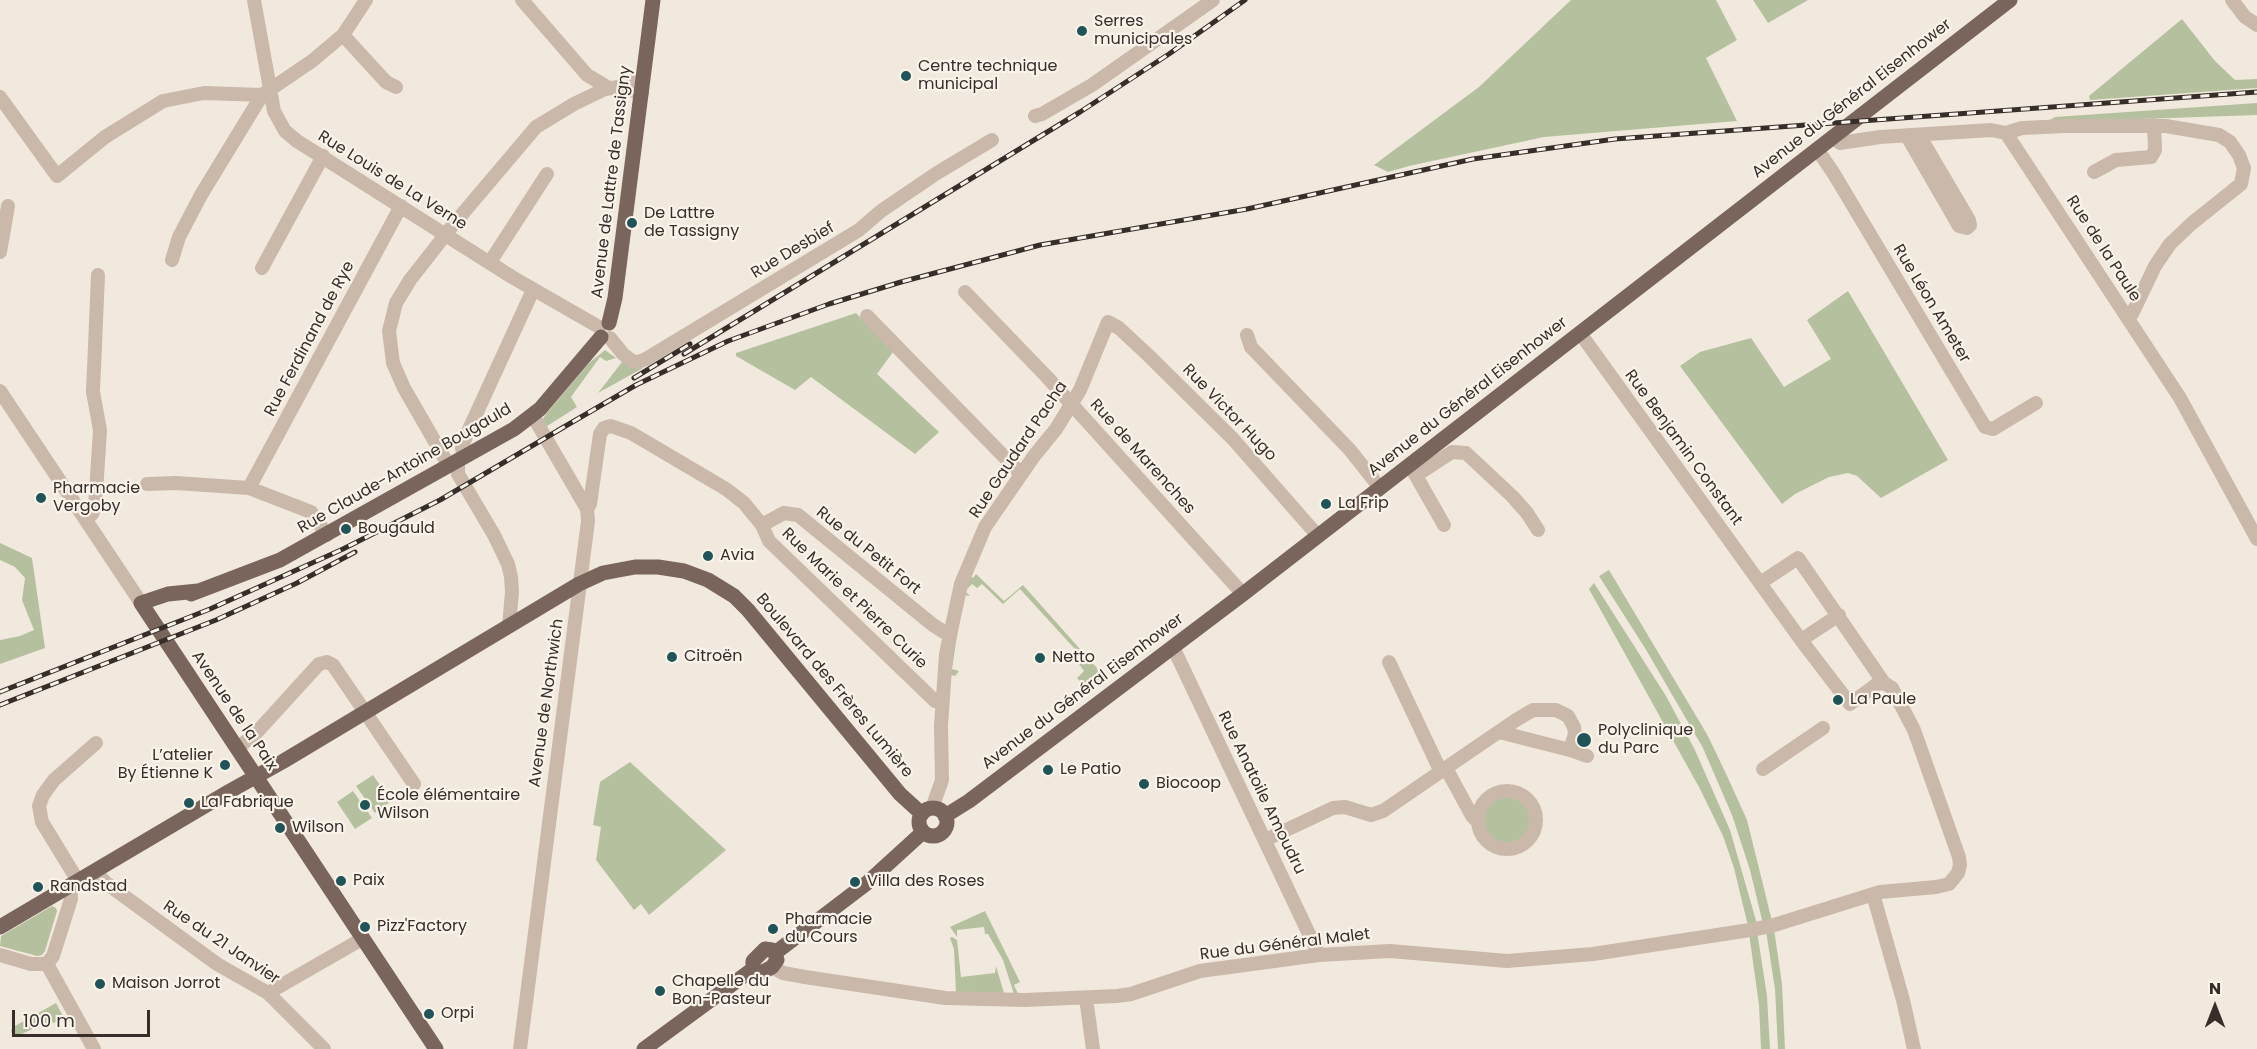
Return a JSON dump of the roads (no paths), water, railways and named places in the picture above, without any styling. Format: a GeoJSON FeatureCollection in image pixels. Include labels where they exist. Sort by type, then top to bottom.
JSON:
{"type":"FeatureCollection","features":[{"type":"Feature","properties":{"kind":"main road","name":"Avenue de Lattre de Tassigny"},"geometry":{"type":"LineString","coordinates":[[605,331],[615,298],[653,0]]}},
{"type":"Feature","properties":{"kind":"main road","name":"Avenue du Général Eisenhower"},"geometry":{"type":"LineString","coordinates":[[774,960],[867,883],[923,832],[932,836],[941,833],[946,825],[933,813],[969,801],[1380,488],[1412,470],[1580,333],[2010,0]]}},
{"type":"Feature","properties":{"kind":"main road","name":"Rue Claude-Antoine Bougauld"},"geometry":{"type":"LineString","coordinates":[[143,606],[198,591],[265,567],[457,462],[533,416],[549,400],[605,331]]}},
{"type":"Feature","properties":{"kind":"main road","name":"Boulevard des Frères Lumière"},"geometry":{"type":"LineString","coordinates":[[0,927],[579,584],[603,573],[649,566],[684,571],[708,580],[727,591],[748,610],[900,794],[933,813]]}},
{"type":"Feature","properties":{"kind":"main road","name":"Avenue de la Paix"},"geometry":{"type":"LineString","coordinates":[[143,606],[436,1049]]}},
{"type":"Feature","properties":{"kind":"main road"},"geometry":{"type":"LineString","coordinates":[[923,832],[919,821],[933,813]]}},
{"type":"Feature","properties":{"kind":"main road"},"geometry":{"type":"LineString","coordinates":[[644,1049],[753,969],[761,973],[774,960]]}},
{"type":"Feature","properties":{"kind":"street","name":"Rue Louis de La Verne"},"geometry":{"type":"LineString","coordinates":[[254,0],[265,92],[281,126],[297,141],[533,290],[605,331]]}},
{"type":"Feature","properties":{"kind":"street"},"geometry":{"type":"LineString","coordinates":[[172,260],[179,237],[201,195],[265,92],[292,76],[343,35],[366,0]]}},
{"type":"Feature","properties":{"kind":"street"},"geometry":{"type":"LineString","coordinates":[[522,0],[587,75],[614,88]]}},
{"type":"Feature","properties":{"kind":"street"},"geometry":{"type":"LineString","coordinates":[[1035,116],[1092,85],[1213,0]]}},
{"type":"Feature","properties":{"kind":"street"},"geometry":{"type":"LineString","coordinates":[[2232,0],[2245,17],[2257,25]]}},
{"type":"Feature","properties":{"kind":"street"},"geometry":{"type":"LineString","coordinates":[[343,35],[386,82],[396,87]]}},
{"type":"Feature","properties":{"kind":"street"},"geometry":{"type":"LineString","coordinates":[[457,462],[404,388],[393,363],[389,342],[391,316],[401,292],[536,127],[567,107],[614,88],[643,88]]}},
{"type":"Feature","properties":{"kind":"street"},"geometry":{"type":"LineString","coordinates":[[0,97],[57,176],[105,136],[164,101],[204,93],[265,92]]}},
{"type":"Feature","properties":{"kind":"street"},"geometry":{"type":"LineString","coordinates":[[1832,137],[1840,143],[1991,130],[2006,133],[2022,128],[2154,125],[2201,131],[2225,138],[2239,155],[2244,168],[2241,184],[2170,244],[2156,266],[2132,314],[2128,316]]}},
{"type":"Feature","properties":{"kind":"street"},"geometry":{"type":"LineString","coordinates":[[2094,172],[2116,160],[2151,157],[2155,150],[2154,125]]}},
{"type":"Feature","properties":{"kind":"street","name":"Rue de la Paule"},"geometry":{"type":"LineString","coordinates":[[2006,133],[2128,316],[2195,424],[2257,539]]}},
{"type":"Feature","properties":{"kind":"street"},"geometry":{"type":"LineString","coordinates":[[1913,135],[1969,220],[1970,225],[1967,228],[1959,226],[1913,135]]}},
{"type":"Feature","properties":{"kind":"street","name":"Rue Desbief"},"geometry":{"type":"LineString","coordinates":[[605,331],[627,358],[636,362],[646,359],[859,230],[937,173],[992,140]]}},
{"type":"Feature","properties":{"kind":"street","name":"Rue Léon Ameter"},"geometry":{"type":"LineString","coordinates":[[1818,149],[1985,427],[1993,429],[2036,402]]}},
{"type":"Feature","properties":{"kind":"street"},"geometry":{"type":"LineString","coordinates":[[262,268],[323,156]]}},
{"type":"Feature","properties":{"kind":"street"},"geometry":{"type":"LineString","coordinates":[[490,262],[547,174]]}},
{"type":"Feature","properties":{"kind":"street"},"geometry":{"type":"LineString","coordinates":[[0,252],[8,206]]}},
{"type":"Feature","properties":{"kind":"street","name":"Rue Ferdinand de Rye"},"geometry":{"type":"LineString","coordinates":[[249,488],[401,206]]}},
{"type":"Feature","properties":{"kind":"street"},"geometry":{"type":"LineString","coordinates":[[85,519],[92,514],[95,507],[100,430],[93,392],[98,275]]}},
{"type":"Feature","properties":{"kind":"street"},"geometry":{"type":"LineString","coordinates":[[509,626],[512,577],[508,564],[458,474],[457,462],[465,436],[533,290]]}},
{"type":"Feature","properties":{"kind":"street","name":"Rue de Marenches"},"geometry":{"type":"LineString","coordinates":[[965,292],[1243,594]]}},
{"type":"Feature","properties":{"kind":"street"},"geometry":{"type":"LineString","coordinates":[[867,316],[1021,474]]}},
{"type":"Feature","properties":{"kind":"street","name":"Rue Gaudard Pacha"},"geometry":{"type":"LineString","coordinates":[[933,813],[942,780],[942,703],[949,633],[961,584],[985,527],[1071,405],[1090,369],[1108,322]]}},
{"type":"Feature","properties":{"kind":"street","name":"Rue Victor Hugo"},"geometry":{"type":"LineString","coordinates":[[1108,322],[1119,328],[1148,355],[1226,432],[1318,536]]}},
{"type":"Feature","properties":{"kind":"street","name":"Rue Benjamin Constant"},"geometry":{"type":"LineString","coordinates":[[1580,333],[1801,640],[1850,704],[1877,684],[1884,683]]}},
{"type":"Feature","properties":{"kind":"street"},"geometry":{"type":"LineString","coordinates":[[1247,335],[1251,347],[1350,450],[1380,488]]}},
{"type":"Feature","properties":{"kind":"street"},"geometry":{"type":"LineString","coordinates":[[0,391],[143,606]]}},
{"type":"Feature","properties":{"kind":"street"},"geometry":{"type":"LineString","coordinates":[[533,416],[587,509]]}},
{"type":"Feature","properties":{"kind":"street","name":"Rue Marie et Pierre Curie"},"geometry":{"type":"LineString","coordinates":[[600,434],[604,428],[611,426],[631,433],[726,489],[753,511],[769,541],[792,565],[935,701],[942,703]]}},
{"type":"Feature","properties":{"kind":"street","name":"Avenue de Northwich"},"geometry":{"type":"LineString","coordinates":[[520,1049],[588,521],[587,509],[590,504],[600,434]]}},
{"type":"Feature","properties":{"kind":"street"},"geometry":{"type":"LineString","coordinates":[[1412,470],[1423,471],[1452,452],[1466,453],[1512,496],[1538,530]]}},
{"type":"Feature","properties":{"kind":"street"},"geometry":{"type":"LineString","coordinates":[[1412,470],[1444,525]]}},
{"type":"Feature","properties":{"kind":"street"},"geometry":{"type":"LineString","coordinates":[[147,484],[176,483],[249,488],[311,512],[327,535]]}},
{"type":"Feature","properties":{"kind":"street","name":"Rue du Petit Fort"},"geometry":{"type":"LineString","coordinates":[[762,525],[784,513],[798,515],[933,625],[949,633]]}},
{"type":"Feature","properties":{"kind":"street"},"geometry":{"type":"LineString","coordinates":[[1760,583],[1798,558],[1884,683]]}},
{"type":"Feature","properties":{"kind":"street"},"geometry":{"type":"LineString","coordinates":[[1801,640],[1839,615]]}},
{"type":"Feature","properties":{"kind":"street","name":"Rue Anatoile Amoudru"},"geometry":{"type":"LineString","coordinates":[[1173,647],[1319,955]]}},
{"type":"Feature","properties":{"kind":"street"},"geometry":{"type":"LineString","coordinates":[[238,748],[257,732],[321,663],[327,662],[333,665],[414,784]]}},
{"type":"Feature","properties":{"kind":"street"},"geometry":{"type":"LineString","coordinates":[[1389,662],[1444,770],[1472,816],[1477,820],[1483,838],[1500,849],[1519,847],[1533,834],[1536,825],[1536,815],[1527,798],[1509,790],[1490,795],[1478,811],[1477,820]]}},
{"type":"Feature","properties":{"kind":"street","name":"Rue du Général Malet"},"geometry":{"type":"LineString","coordinates":[[774,960],[783,973],[945,998],[998,1000],[1086,998],[1131,994],[1200,971],[1319,955],[1390,951],[1476,959],[1544,959],[1593,954],[1771,926],[1873,894],[1944,885],[1954,879],[1958,873],[1959,857],[1914,730],[1892,688],[1884,683]]}},
{"type":"Feature","properties":{"kind":"street"},"geometry":{"type":"LineString","coordinates":[[1265,840],[1333,808],[1345,807],[1366,814],[1375,814],[1533,710],[1556,710],[1568,716],[1574,727],[1575,738],[1569,750]]}},
{"type":"Feature","properties":{"kind":"street"},"geometry":{"type":"LineString","coordinates":[[1763,769],[1823,728]]}},
{"type":"Feature","properties":{"kind":"street"},"geometry":{"type":"LineString","coordinates":[[1499,732],[1587,756]]}},
{"type":"Feature","properties":{"kind":"street"},"geometry":{"type":"LineString","coordinates":[[47,964],[53,956],[74,884],[42,822],[39,806],[43,795],[54,780],[96,743]]}},
{"type":"Feature","properties":{"kind":"street","name":"Rue du 21 Janvier"},"geometry":{"type":"LineString","coordinates":[[95,871],[106,883],[217,964],[268,993],[324,1049]]}},
{"type":"Feature","properties":{"kind":"street"},"geometry":{"type":"LineString","coordinates":[[1873,894],[1903,1000],[1914,1049]]}},
{"type":"Feature","properties":{"kind":"street"},"geometry":{"type":"LineString","coordinates":[[49,899],[60,900],[66,912]]}},
{"type":"Feature","properties":{"kind":"street"},"geometry":{"type":"LineString","coordinates":[[268,993],[362,939]]}},
{"type":"Feature","properties":{"kind":"street"},"geometry":{"type":"LineString","coordinates":[[0,956],[31,964],[47,964]]}},
{"type":"Feature","properties":{"kind":"street"},"geometry":{"type":"LineString","coordinates":[[47,964],[94,1049]]}},
{"type":"Feature","properties":{"kind":"street"},"geometry":{"type":"LineString","coordinates":[[1086,998],[1093,1049]]}},
{"type":"Feature","properties":{"kind":"railway"},"geometry":{"type":"LineString","coordinates":[[684,354],[1080,112],[1169,54],[1245,0]]}},
{"type":"Feature","properties":{"kind":"railway"},"geometry":{"type":"LineString","coordinates":[[557,431],[636,385],[728,341],[829,304],[1040,245],[1247,209],[1473,159],[1615,139],[2257,92]]}},
{"type":"Feature","properties":{"kind":"railway"},"geometry":{"type":"LineString","coordinates":[[634,378],[690,344]]}},
{"type":"Feature","properties":{"kind":"railway"},"geometry":{"type":"LineString","coordinates":[[0,692],[210,609],[343,549],[440,500],[564,427]]}},
{"type":"Feature","properties":{"kind":"railway"},"geometry":{"type":"LineString","coordinates":[[0,705],[216,620],[297,583],[355,552]]}},
{"type":"Feature","properties":{"kind":"place","name":"Serres municipales"},"geometry":{"type":"Point","coordinates":[1082,31]}},
{"type":"Feature","properties":{"kind":"place","name":"Centre technique municipal"},"geometry":{"type":"Point","coordinates":[906,76]}},
{"type":"Feature","properties":{"kind":"place","name":"De Lattre de Tassigny"},"geometry":{"type":"Point","coordinates":[632,223]}},
{"type":"Feature","properties":{"kind":"place","name":"Pharmacie Vergoby"},"geometry":{"type":"Point","coordinates":[41,498]}},
{"type":"Feature","properties":{"kind":"place","name":"La Frip"},"geometry":{"type":"Point","coordinates":[1326,504]}},
{"type":"Feature","properties":{"kind":"place","name":"Bougauld"},"geometry":{"type":"Point","coordinates":[346,529]}},
{"type":"Feature","properties":{"kind":"place","name":"Avia"},"geometry":{"type":"Point","coordinates":[708,556]}},
{"type":"Feature","properties":{"kind":"place","name":"Citroën"},"geometry":{"type":"Point","coordinates":[672,657]}},
{"type":"Feature","properties":{"kind":"place","name":"Netto"},"geometry":{"type":"Point","coordinates":[1040,658]}},
{"type":"Feature","properties":{"kind":"place","name":"La Paule"},"geometry":{"type":"Point","coordinates":[1838,700]}},
{"type":"Feature","properties":{"kind":"place","name":"Polyclinique du Parc"},"geometry":{"type":"Point","coordinates":[1584,740]}},
{"type":"Feature","properties":{"kind":"place","name":"L’atelier By Étienne K"},"geometry":{"type":"Point","coordinates":[225,765]}},
{"type":"Feature","properties":{"kind":"place","name":"Le Patio"},"geometry":{"type":"Point","coordinates":[1048,770]}},
{"type":"Feature","properties":{"kind":"place","name":"Biocoop"},"geometry":{"type":"Point","coordinates":[1144,784]}},
{"type":"Feature","properties":{"kind":"place","name":"La Fabrique"},"geometry":{"type":"Point","coordinates":[189,803]}},
{"type":"Feature","properties":{"kind":"place","name":"École élémentaire Wilson"},"geometry":{"type":"Point","coordinates":[365,805]}},
{"type":"Feature","properties":{"kind":"place","name":"Wilson"},"geometry":{"type":"Point","coordinates":[280,828]}},
{"type":"Feature","properties":{"kind":"place","name":"Paix"},"geometry":{"type":"Point","coordinates":[341,881]}},
{"type":"Feature","properties":{"kind":"place","name":"Villa des Roses"},"geometry":{"type":"Point","coordinates":[855,882]}},
{"type":"Feature","properties":{"kind":"place","name":"Randstad"},"geometry":{"type":"Point","coordinates":[38,887]}},
{"type":"Feature","properties":{"kind":"place","name":"Pizz'Factory"},"geometry":{"type":"Point","coordinates":[365,927]}},
{"type":"Feature","properties":{"kind":"place","name":"Pharmacie du Cours"},"geometry":{"type":"Point","coordinates":[773,929]}},
{"type":"Feature","properties":{"kind":"place","name":"Maison Jorrot"},"geometry":{"type":"Point","coordinates":[100,984]}},
{"type":"Feature","properties":{"kind":"place","name":"Chapelle du Bon-Pasteur"},"geometry":{"type":"Point","coordinates":[660,991]}},
{"type":"Feature","properties":{"kind":"place","name":"Orpi"},"geometry":{"type":"Point","coordinates":[429,1014]}}]}
